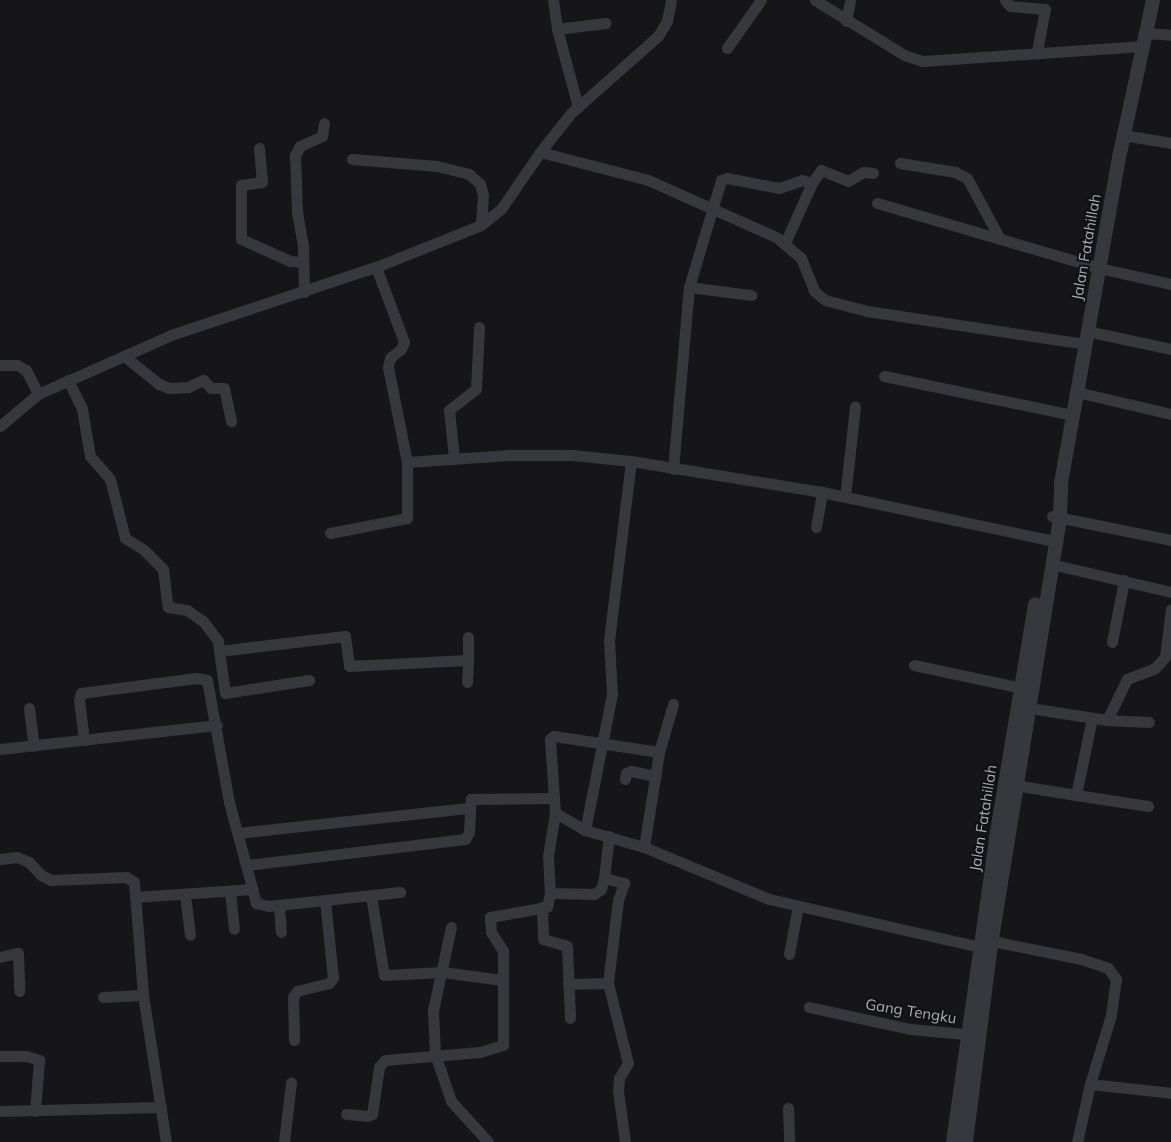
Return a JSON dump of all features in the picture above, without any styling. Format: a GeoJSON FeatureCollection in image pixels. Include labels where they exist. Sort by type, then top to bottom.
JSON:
{"type":"FeatureCollection","features":[{"type":"Feature","properties":{"kind":"street"},"geometry":{"type":"LineString","coordinates":[[553,0],[557,29],[578,107]]}},
{"type":"Feature","properties":{"kind":"street"},"geometry":{"type":"LineString","coordinates":[[0,426],[38,394],[124,356],[204,324],[376,267],[481,225],[501,209],[540,152],[578,107],[658,36],[667,21],[671,0]]}},
{"type":"Feature","properties":{"kind":"street"},"geometry":{"type":"LineString","coordinates":[[727,48],[761,0]]}},
{"type":"Feature","properties":{"kind":"street"},"geometry":{"type":"LineString","coordinates":[[815,0],[904,55],[923,61],[983,59],[1171,35]]}},
{"type":"Feature","properties":{"kind":"street"},"geometry":{"type":"LineString","coordinates":[[846,20],[850,0]]}},
{"type":"Feature","properties":{"kind":"street"},"geometry":{"type":"LineString","coordinates":[[1005,0],[1010,6],[1046,4],[1036,51]]}},
{"type":"Feature","properties":{"kind":"street","name":"Jalan Fatahillah"},"geometry":{"type":"LineString","coordinates":[[1023,707],[1021,688],[1059,502],[1086,338],[1124,135],[1153,0]]}},
{"type":"Feature","properties":{"kind":"street"},"geometry":{"type":"LineString","coordinates":[[557,29],[606,23]]}},
{"type":"Feature","properties":{"kind":"street"},"geometry":{"type":"LineString","coordinates":[[304,292],[295,155],[300,146],[322,136],[324,123]]}},
{"type":"Feature","properties":{"kind":"street"},"geometry":{"type":"LineString","coordinates":[[1124,135],[1171,143]]}},
{"type":"Feature","properties":{"kind":"street"},"geometry":{"type":"LineString","coordinates":[[259,148],[262,182],[241,185],[241,239],[290,262],[303,262]]}},
{"type":"Feature","properties":{"kind":"street"},"geometry":{"type":"LineString","coordinates":[[540,152],[648,180],[785,243],[801,258],[814,291],[825,300],[867,311],[1171,349]]}},
{"type":"Feature","properties":{"kind":"street"},"geometry":{"type":"LineString","coordinates":[[352,159],[436,166],[469,174],[480,184],[483,195],[481,225]]}},
{"type":"Feature","properties":{"kind":"street"},"geometry":{"type":"LineString","coordinates":[[900,163],[955,172],[967,178],[1000,239]]}},
{"type":"Feature","properties":{"kind":"street"},"geometry":{"type":"LineString","coordinates":[[785,243],[812,183],[821,170],[848,181],[863,172],[873,173]]}},
{"type":"Feature","properties":{"kind":"street"},"geometry":{"type":"LineString","coordinates":[[673,469],[689,287],[711,210],[723,178],[779,188],[802,180],[812,183]]}},
{"type":"Feature","properties":{"kind":"street"},"geometry":{"type":"LineString","coordinates":[[877,203],[1099,268],[1171,284]]}},
{"type":"Feature","properties":{"kind":"street"},"geometry":{"type":"LineString","coordinates":[[330,533],[407,518],[407,462],[388,367],[390,358],[401,350],[404,342],[376,267]]}},
{"type":"Feature","properties":{"kind":"street"},"geometry":{"type":"LineString","coordinates":[[689,287],[751,294]]}},
{"type":"Feature","properties":{"kind":"street"},"geometry":{"type":"LineString","coordinates":[[454,458],[449,410],[476,389],[479,328]]}},
{"type":"Feature","properties":{"kind":"street"},"geometry":{"type":"LineString","coordinates":[[124,356],[159,384],[169,388],[188,387],[203,380],[211,388],[226,389],[231,421]]}},
{"type":"Feature","properties":{"kind":"street"},"geometry":{"type":"LineString","coordinates":[[0,365],[17,365],[26,370],[38,394]]}},
{"type":"Feature","properties":{"kind":"street"},"geometry":{"type":"LineString","coordinates":[[884,376],[1073,415]]}},
{"type":"Feature","properties":{"kind":"street"},"geometry":{"type":"LineString","coordinates":[[68,380],[82,410],[90,456],[110,479],[125,538],[144,550],[163,569],[168,607],[187,610],[203,621],[218,641],[225,693],[309,680]]}},
{"type":"Feature","properties":{"kind":"street"},"geometry":{"type":"LineString","coordinates":[[1077,392],[1171,414]]}},
{"type":"Feature","properties":{"kind":"street"},"geometry":{"type":"LineString","coordinates":[[845,497],[855,407]]}},
{"type":"Feature","properties":{"kind":"street"},"geometry":{"type":"LineString","coordinates":[[407,462],[454,458],[572,455],[631,461],[822,492],[1051,540]]}},
{"type":"Feature","properties":{"kind":"street"},"geometry":{"type":"LineString","coordinates":[[585,830],[612,694],[609,641],[631,461]]}},
{"type":"Feature","properties":{"kind":"street"},"geometry":{"type":"LineString","coordinates":[[816,527],[822,492]]}},
{"type":"Feature","properties":{"kind":"street"},"geometry":{"type":"LineString","coordinates":[[1056,517],[1171,540]]}},
{"type":"Feature","properties":{"kind":"street","name":"Jalan Fatahillah"},"geometry":{"type":"LineString","coordinates":[[966,1142],[974,1035],[986,944],[1023,707],[1051,564],[1051,540]]}},
{"type":"Feature","properties":{"kind":"street"},"geometry":{"type":"LineString","coordinates":[[1051,564],[1171,592]]}},
{"type":"Feature","properties":{"kind":"street"},"geometry":{"type":"LineString","coordinates":[[1112,642],[1124,580]]}},
{"type":"Feature","properties":{"kind":"street"},"geometry":{"type":"LineString","coordinates":[[1107,720],[1127,679],[1154,668],[1164,657],[1171,609]]}},
{"type":"Feature","properties":{"kind":"street"},"geometry":{"type":"LineString","coordinates":[[219,651],[345,636],[350,666],[468,660]]}},
{"type":"Feature","properties":{"kind":"street"},"geometry":{"type":"LineString","coordinates":[[467,682],[468,638]]}},
{"type":"Feature","properties":{"kind":"street"},"geometry":{"type":"LineString","coordinates":[[914,665],[1021,688]]}},
{"type":"Feature","properties":{"kind":"street"},"geometry":{"type":"LineString","coordinates":[[84,740],[79,696],[86,690],[203,679],[210,684],[224,779],[259,905],[325,901],[400,892]]}},
{"type":"Feature","properties":{"kind":"street"},"geometry":{"type":"LineString","coordinates":[[644,847],[659,752],[673,704]]}},
{"type":"Feature","properties":{"kind":"street"},"geometry":{"type":"LineString","coordinates":[[1023,707],[1107,720],[1149,722]]}},
{"type":"Feature","properties":{"kind":"street"},"geometry":{"type":"LineString","coordinates":[[29,708],[34,746]]}},
{"type":"Feature","properties":{"kind":"street"},"geometry":{"type":"LineString","coordinates":[[1076,795],[1092,718]]}},
{"type":"Feature","properties":{"kind":"street"},"geometry":{"type":"LineString","coordinates":[[0,749],[217,725]]}},
{"type":"Feature","properties":{"kind":"street"},"geometry":{"type":"LineString","coordinates":[[346,1114],[367,1116],[372,1114],[379,1067],[385,1060],[435,1054],[480,1052],[503,1045],[503,952],[491,932],[490,917],[549,905],[550,893],[547,861],[556,813],[550,739],[554,736],[659,752]]}},
{"type":"Feature","properties":{"kind":"street"},"geometry":{"type":"LineString","coordinates":[[625,779],[626,773],[631,771],[655,776]]}},
{"type":"Feature","properties":{"kind":"street"},"geometry":{"type":"LineString","coordinates":[[1010,784],[1148,806]]}},
{"type":"Feature","properties":{"kind":"street"},"geometry":{"type":"LineString","coordinates":[[247,865],[465,839],[469,832],[471,799],[554,798]]}},
{"type":"Feature","properties":{"kind":"street"},"geometry":{"type":"LineString","coordinates":[[238,833],[470,808]]}},
{"type":"Feature","properties":{"kind":"street"},"geometry":{"type":"LineString","coordinates":[[556,813],[585,830],[644,847],[769,899],[986,944],[1081,959],[1108,968],[1112,973],[1116,987],[1111,1015],[1090,1084],[1077,1142]]}},
{"type":"Feature","properties":{"kind":"street"},"geometry":{"type":"LineString","coordinates":[[550,893],[594,894],[601,888],[609,836]]}},
{"type":"Feature","properties":{"kind":"street"},"geometry":{"type":"LineString","coordinates":[[0,859],[18,857],[29,862],[41,876],[52,880],[131,878],[135,897],[142,995],[166,1142]]}},
{"type":"Feature","properties":{"kind":"street"},"geometry":{"type":"LineString","coordinates":[[604,878],[624,882],[618,900],[608,983],[628,1063],[619,1078],[618,1091],[625,1142]]}},
{"type":"Feature","properties":{"kind":"street"},"geometry":{"type":"LineString","coordinates":[[135,897],[253,889]]}},
{"type":"Feature","properties":{"kind":"street"},"geometry":{"type":"LineString","coordinates":[[230,891],[234,929]]}},
{"type":"Feature","properties":{"kind":"street"},"geometry":{"type":"LineString","coordinates":[[184,895],[190,936]]}},
{"type":"Feature","properties":{"kind":"street"},"geometry":{"type":"LineString","coordinates":[[371,896],[384,975],[442,972],[502,980]]}},
{"type":"Feature","properties":{"kind":"street"},"geometry":{"type":"LineString","coordinates":[[294,1040],[294,997],[297,991],[329,983],[334,978],[325,901]]}},
{"type":"Feature","properties":{"kind":"street"},"geometry":{"type":"LineString","coordinates":[[279,905],[281,932]]}},
{"type":"Feature","properties":{"kind":"street"},"geometry":{"type":"LineString","coordinates":[[789,954],[798,906]]}},
{"type":"Feature","properties":{"kind":"street"},"geometry":{"type":"LineString","coordinates":[[542,907],[543,939],[567,946],[570,1018]]}},
{"type":"Feature","properties":{"kind":"street"},"geometry":{"type":"LineString","coordinates":[[451,927],[432,1019],[435,1054],[451,1101],[488,1142]]}},
{"type":"Feature","properties":{"kind":"street"},"geometry":{"type":"LineString","coordinates":[[0,957],[18,953],[19,991]]}},
{"type":"Feature","properties":{"kind":"street"},"geometry":{"type":"LineString","coordinates":[[568,984],[608,983]]}},
{"type":"Feature","properties":{"kind":"street"},"geometry":{"type":"LineString","coordinates":[[103,997],[142,995]]}},
{"type":"Feature","properties":{"kind":"street","name":"Gang Tengku"},"geometry":{"type":"LineString","coordinates":[[809,1007],[910,1029],[974,1035]]}},
{"type":"Feature","properties":{"kind":"street","name":"Jalan Fatahillah"},"geometry":{"type":"LineString","coordinates":[[953,1142],[974,1035]]}},
{"type":"Feature","properties":{"kind":"street"},"geometry":{"type":"LineString","coordinates":[[0,1056],[26,1056],[39,1060],[35,1111]]}},
{"type":"Feature","properties":{"kind":"street"},"geometry":{"type":"LineString","coordinates":[[284,1142],[291,1082]]}},
{"type":"Feature","properties":{"kind":"street"},"geometry":{"type":"LineString","coordinates":[[1090,1084],[1171,1093]]}},
{"type":"Feature","properties":{"kind":"street"},"geometry":{"type":"LineString","coordinates":[[0,1111],[161,1108]]}},
{"type":"Feature","properties":{"kind":"street"},"geometry":{"type":"LineString","coordinates":[[788,1108],[789,1142]]}}]}
